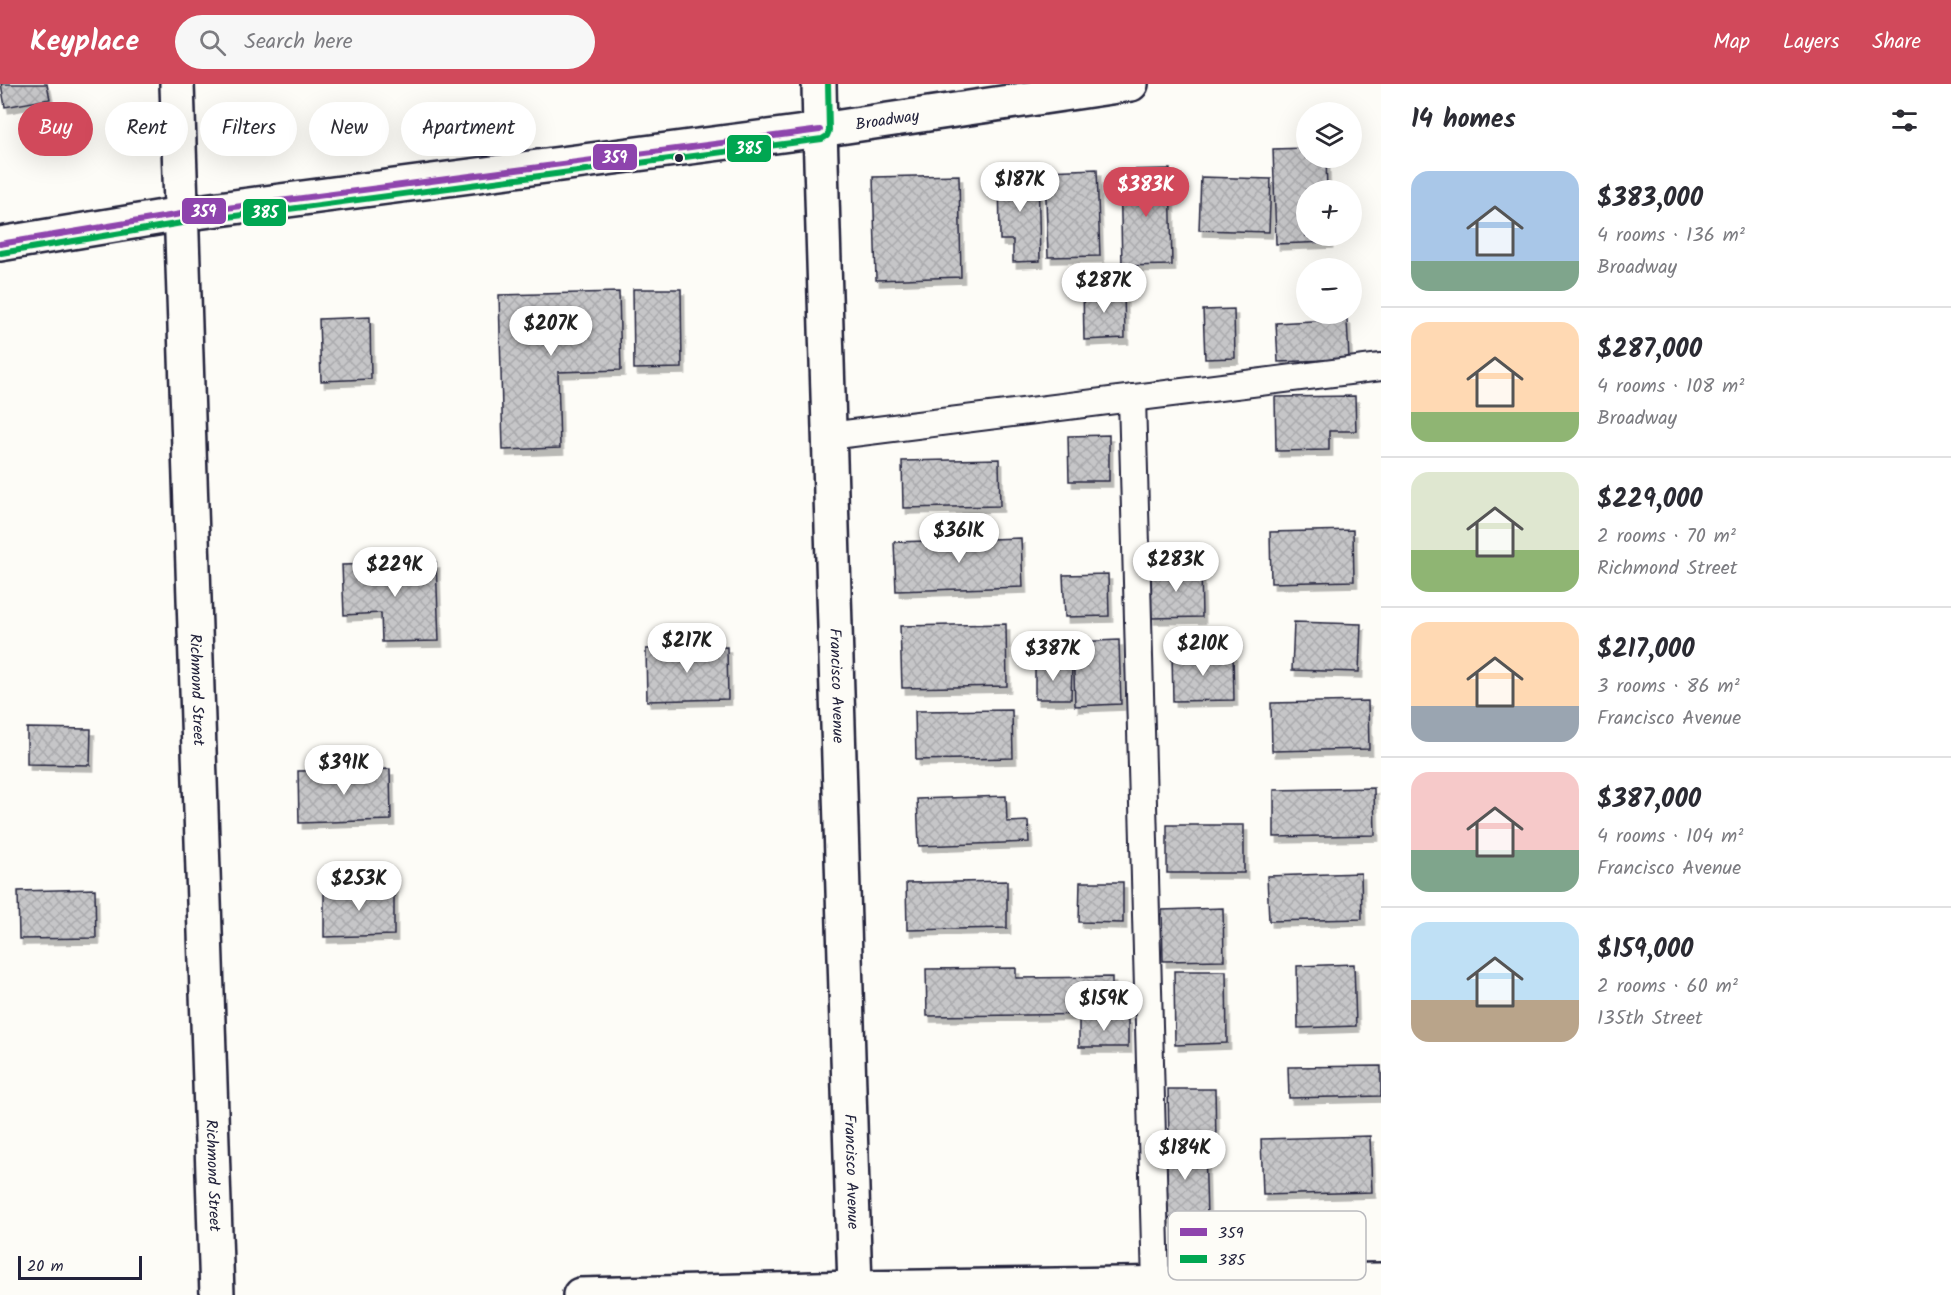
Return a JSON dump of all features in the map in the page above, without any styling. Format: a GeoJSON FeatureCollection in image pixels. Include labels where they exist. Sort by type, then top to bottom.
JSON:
{"type":"FeatureCollection","features":[{"type":"Feature","properties":{"kind":"street","name":"Richmond Street"},"geometry":{"type":"LineString","coordinates":[[177,84],[217,1295]]}},
{"type":"Feature","properties":{"kind":"street","name":"Francisco Avenue"},"geometry":{"type":"LineString","coordinates":[[819,84],[855,1288]]}},
{"type":"Feature","properties":{"kind":"street","name":"Broadway"},"geometry":{"type":"LineString","coordinates":[[0,243],[181,214],[820,130],[1131,84]]}},
{"type":"Feature","properties":{"kind":"street"},"geometry":{"type":"LineString","coordinates":[[580,1295],[855,1288],[1381,1280]]}},
{"type":"Feature","properties":{"kind":"lane"},"geometry":{"type":"LineString","coordinates":[[829,436],[1381,367]]}},
{"type":"Feature","properties":{"kind":"lane"},"geometry":{"type":"LineString","coordinates":[[1132,398],[1156,1284]]}},
{"type":"Feature","properties":{"kind":"building"},"geometry":{"type":"Polygon","coordinates":[[[1,84],[47,84],[50,99],[18,102],[18,105],[5,107],[1,84]]]}},
{"type":"Feature","properties":{"kind":"building"},"geometry":{"type":"Polygon","coordinates":[[[1296,148],[1296,168],[1326,168],[1327,180],[1296,180],[1296,243],[1276,244],[1273,149],[1296,148]]]}},
{"type":"Feature","properties":{"kind":"building"},"geometry":{"type":"Polygon","coordinates":[[[1097,169],[1100,256],[1048,257],[1045,171],[1097,169]]]}},
{"type":"Feature","properties":{"kind":"building"},"geometry":{"type":"Polygon","coordinates":[[[1170,169],[1172,265],[1122,266],[1120,170],[1170,169]]]}},
{"type":"Feature","properties":{"kind":"building"},"geometry":{"type":"Polygon","coordinates":[[[1038,170],[1040,261],[1013,262],[1013,240],[1000,240],[999,171],[1038,170]]]}},
{"type":"Feature","properties":{"kind":"building"},"geometry":{"type":"Polygon","coordinates":[[[959,175],[961,277],[876,280],[873,177],[959,175]]]}},
{"type":"Feature","properties":{"kind":"building"},"geometry":{"type":"Polygon","coordinates":[[[1201,177],[1271,179],[1269,232],[1199,230],[1201,177]]]}},
{"type":"Feature","properties":{"kind":"building"},"geometry":{"type":"Polygon","coordinates":[[[633,289],[681,289],[682,368],[634,369],[633,289]]]}},
{"type":"Feature","properties":{"kind":"building"},"geometry":{"type":"Polygon","coordinates":[[[1083,289],[1124,289],[1125,338],[1084,340],[1083,289]]]}},
{"type":"Feature","properties":{"kind":"building"},"geometry":{"type":"Polygon","coordinates":[[[619,292],[621,370],[558,372],[560,448],[503,450],[499,295],[619,292]]]}},
{"type":"Feature","properties":{"kind":"building"},"geometry":{"type":"Polygon","coordinates":[[[1234,309],[1235,358],[1205,359],[1203,310],[1234,309]]]}},
{"type":"Feature","properties":{"kind":"building"},"geometry":{"type":"Polygon","coordinates":[[[370,317],[371,379],[321,381],[319,319],[370,317]]]}},
{"type":"Feature","properties":{"kind":"building"},"geometry":{"type":"Polygon","coordinates":[[[1276,323],[1347,324],[1349,359],[1278,362],[1276,323]]]}},
{"type":"Feature","properties":{"kind":"building"},"geometry":{"type":"Polygon","coordinates":[[[1355,396],[1356,431],[1329,431],[1329,450],[1276,451],[1275,397],[1355,396]]]}},
{"type":"Feature","properties":{"kind":"building"},"geometry":{"type":"Polygon","coordinates":[[[1109,435],[1109,481],[1069,481],[1068,436],[1109,435]]]}},
{"type":"Feature","properties":{"kind":"building"},"geometry":{"type":"Polygon","coordinates":[[[999,459],[1000,506],[903,508],[902,461],[999,459]]]}},
{"type":"Feature","properties":{"kind":"building"},"geometry":{"type":"Polygon","coordinates":[[[1353,530],[1354,581],[1271,583],[1270,532],[1353,530]]]}},
{"type":"Feature","properties":{"kind":"building"},"geometry":{"type":"Polygon","coordinates":[[[1021,538],[1023,587],[896,591],[894,542],[1021,538]]]}},
{"type":"Feature","properties":{"kind":"building"},"geometry":{"type":"Polygon","coordinates":[[[436,562],[439,641],[382,642],[381,613],[344,615],[342,565],[436,562]]]}},
{"type":"Feature","properties":{"kind":"building"},"geometry":{"type":"Polygon","coordinates":[[[1201,567],[1202,617],[1151,618],[1150,569],[1201,567]]]}},
{"type":"Feature","properties":{"kind":"building"},"geometry":{"type":"Polygon","coordinates":[[[1108,574],[1109,616],[1065,617],[1063,575],[1108,574]]]}},
{"type":"Feature","properties":{"kind":"building"},"geometry":{"type":"Polygon","coordinates":[[[1294,622],[1361,624],[1359,672],[1292,670],[1294,622]]]}},
{"type":"Feature","properties":{"kind":"building"},"geometry":{"type":"Polygon","coordinates":[[[1006,624],[1007,686],[902,688],[900,626],[1006,624]]]}},
{"type":"Feature","properties":{"kind":"building"},"geometry":{"type":"Polygon","coordinates":[[[1119,640],[1121,704],[1075,706],[1073,642],[1119,640]]]}},
{"type":"Feature","properties":{"kind":"building"},"geometry":{"type":"Polygon","coordinates":[[[727,647],[728,699],[647,701],[646,649],[727,647]]]}},
{"type":"Feature","properties":{"kind":"building"},"geometry":{"type":"Polygon","coordinates":[[[1233,653],[1234,700],[1173,701],[1172,654],[1233,653]]]}},
{"type":"Feature","properties":{"kind":"building"},"geometry":{"type":"Polygon","coordinates":[[[1035,665],[1072,665],[1071,699],[1035,699],[1035,665]]]}},
{"type":"Feature","properties":{"kind":"building"},"geometry":{"type":"Polygon","coordinates":[[[1368,701],[1369,749],[1272,751],[1271,703],[1368,701]]]}},
{"type":"Feature","properties":{"kind":"building"},"geometry":{"type":"Polygon","coordinates":[[[1012,710],[1013,758],[916,760],[915,711],[1012,710]]]}},
{"type":"Feature","properties":{"kind":"building"},"geometry":{"type":"Polygon","coordinates":[[[27,728],[91,729],[90,765],[27,764],[27,728]]]}},
{"type":"Feature","properties":{"kind":"building"},"geometry":{"type":"Polygon","coordinates":[[[390,769],[391,820],[299,823],[298,771],[390,769]]]}},
{"type":"Feature","properties":{"kind":"building"},"geometry":{"type":"Polygon","coordinates":[[[1374,788],[1375,835],[1274,837],[1274,790],[1374,788]]]}},
{"type":"Feature","properties":{"kind":"building"},"geometry":{"type":"Polygon","coordinates":[[[1006,796],[1007,822],[1028,821],[1029,842],[919,846],[917,799],[1006,796]]]}},
{"type":"Feature","properties":{"kind":"building"},"geometry":{"type":"Polygon","coordinates":[[[1167,825],[1244,825],[1244,873],[1167,873],[1167,825]]]}},
{"type":"Feature","properties":{"kind":"building"},"geometry":{"type":"Polygon","coordinates":[[[1361,873],[1362,919],[1269,921],[1267,876],[1361,873]]]}},
{"type":"Feature","properties":{"kind":"building"},"geometry":{"type":"Polygon","coordinates":[[[1007,881],[1007,928],[907,930],[906,883],[1007,881]]]}},
{"type":"Feature","properties":{"kind":"building"},"geometry":{"type":"Polygon","coordinates":[[[1080,882],[1123,882],[1123,923],[1079,922],[1080,882]]]}},
{"type":"Feature","properties":{"kind":"building"},"geometry":{"type":"Polygon","coordinates":[[[394,887],[394,935],[324,937],[324,888],[394,887]]]}},
{"type":"Feature","properties":{"kind":"building"},"geometry":{"type":"Polygon","coordinates":[[[95,889],[96,938],[19,939],[18,891],[95,889]]]}},
{"type":"Feature","properties":{"kind":"building"},"geometry":{"type":"Polygon","coordinates":[[[1223,908],[1224,960],[1163,961],[1162,910],[1223,908]]]}},
{"type":"Feature","properties":{"kind":"building"},"geometry":{"type":"Polygon","coordinates":[[[1354,964],[1356,1026],[1298,1028],[1297,966],[1354,964]]]}},
{"type":"Feature","properties":{"kind":"building"},"geometry":{"type":"Polygon","coordinates":[[[1016,968],[1016,978],[1112,977],[1112,1014],[927,1016],[926,969],[1016,968]]]}},
{"type":"Feature","properties":{"kind":"building"},"geometry":{"type":"Polygon","coordinates":[[[1174,971],[1226,971],[1227,1043],[1175,1045],[1174,971]]]}},
{"type":"Feature","properties":{"kind":"building"},"geometry":{"type":"Polygon","coordinates":[[[1079,1018],[1128,1018],[1128,1047],[1079,1047],[1079,1018]]]}},
{"type":"Feature","properties":{"kind":"building"},"geometry":{"type":"Polygon","coordinates":[[[1381,1066],[1381,1096],[1289,1098],[1288,1067],[1381,1066]]]}},
{"type":"Feature","properties":{"kind":"building"},"geometry":{"type":"Polygon","coordinates":[[[1168,1089],[1215,1089],[1216,1139],[1169,1139],[1168,1089]]]}},
{"type":"Feature","properties":{"kind":"building"},"geometry":{"type":"Polygon","coordinates":[[[1370,1136],[1372,1192],[1263,1195],[1261,1139],[1370,1136]]]}},
{"type":"Feature","properties":{"kind":"building"},"geometry":{"type":"Polygon","coordinates":[[[1163,1145],[1205,1145],[1207,1211],[1168,1211],[1168,1218],[1166,1218],[1163,1145]]]}},
{"type":"Feature","properties":{"kind":"transit line","name":"385"},"geometry":{"type":"LineString","coordinates":[[1,253],[182,223],[822,139],[829,131],[828,84]]}},
{"type":"Feature","properties":{"kind":"transit line","name":"359"},"geometry":{"type":"LineString","coordinates":[[0,244],[181,214],[820,130]]}}]}
